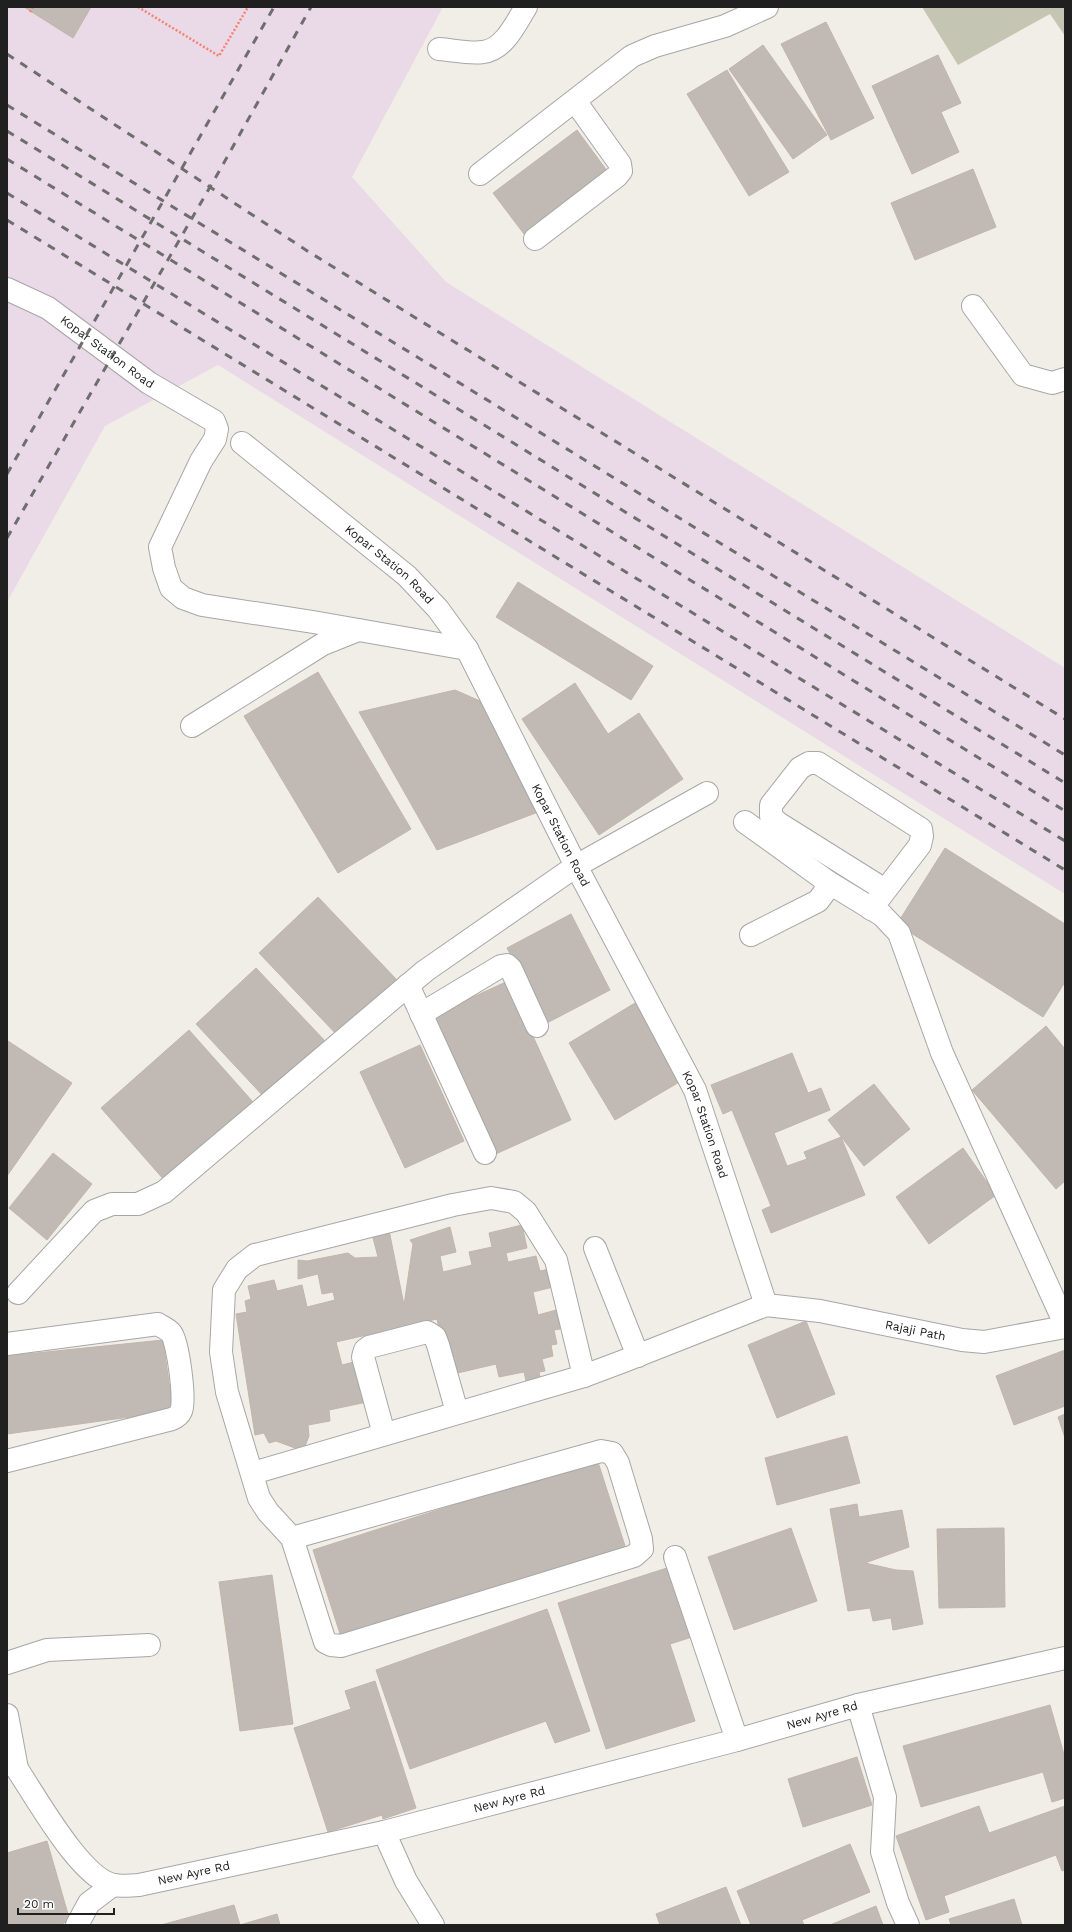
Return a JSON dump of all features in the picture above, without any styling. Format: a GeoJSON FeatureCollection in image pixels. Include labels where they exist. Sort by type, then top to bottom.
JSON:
{"type":"FeatureCollection","features":[{"type":"Feature","properties":{"kind":"street"},"geometry":{"type":"LineString","coordinates":[[440,48],[483,52],[498,46],[509,35],[526,7]]}},
{"type":"Feature","properties":{"kind":"street"},"geometry":{"type":"LineString","coordinates":[[480,174],[632,56],[655,46],[725,26],[767,7]]}},
{"type":"Feature","properties":{"kind":"street"},"geometry":{"type":"LineString","coordinates":[[535,239],[617,176],[621,171],[620,164],[574,100]]}},
{"type":"Feature","properties":{"kind":"street","name":"Kopar Station Road"},"geometry":{"type":"LineString","coordinates":[[7,289],[48,308],[149,383],[214,421],[216,429],[215,438],[201,461],[160,547],[164,568],[171,588],[183,598],[202,605],[358,630]]}},
{"type":"Feature","properties":{"kind":"street"},"geometry":{"type":"LineString","coordinates":[[973,306],[1023,375],[1052,383],[1065,379]]}},
{"type":"Feature","properties":{"kind":"street","name":"Kopar Station Road"},"geometry":{"type":"LineString","coordinates":[[242,443],[407,576],[438,609],[467,649],[576,866],[695,1090],[766,1305]]}},
{"type":"Feature","properties":{"kind":"street"},"geometry":{"type":"LineString","coordinates":[[192,726],[323,644],[358,630],[467,649]]}},
{"type":"Feature","properties":{"kind":"street"},"geometry":{"type":"LineString","coordinates":[[872,909],[920,845],[921,829],[818,763],[809,763],[800,768],[771,805],[771,816],[778,823],[886,890]]}},
{"type":"Feature","properties":{"kind":"street"},"geometry":{"type":"LineString","coordinates":[[18,1293],[94,1211],[112,1204],[138,1204],[164,1192],[425,971],[576,866],[707,793]]}},
{"type":"Feature","properties":{"kind":"street"},"geometry":{"type":"LineString","coordinates":[[745,822],[828,882],[882,916],[899,933],[942,1053],[1065,1325]]}},
{"type":"Feature","properties":{"kind":"street"},"geometry":{"type":"LineString","coordinates":[[751,935],[818,901],[824,893],[828,882]]}},
{"type":"Feature","properties":{"kind":"street"},"geometry":{"type":"LineString","coordinates":[[421,1014],[501,966],[507,965],[511,969],[537,1026]]}},
{"type":"Feature","properties":{"kind":"street"},"geometry":{"type":"LineString","coordinates":[[408,985],[485,1153]]}},
{"type":"Feature","properties":{"kind":"street"},"geometry":{"type":"LineString","coordinates":[[292,1538],[601,1451],[612,1453],[618,1462],[641,1539],[642,1549],[634,1556],[341,1646],[331,1646],[324,1642],[292,1538],[268,1512],[259,1498],[253,1473],[227,1392],[221,1352],[224,1290],[237,1269],[255,1255],[453,1205],[491,1198],[514,1202],[526,1212],[556,1260],[584,1376]]}},
{"type":"Feature","properties":{"kind":"street"},"geometry":{"type":"LineString","coordinates":[[594,1248],[638,1356]]}},
{"type":"Feature","properties":{"kind":"street"},"geometry":{"type":"LineString","coordinates":[[253,1473],[584,1376],[766,1305]]}},
{"type":"Feature","properties":{"kind":"street","name":"Rajaji Path"},"geometry":{"type":"LineString","coordinates":[[766,1305],[820,1310],[962,1340],[984,1342],[1065,1325]]}},
{"type":"Feature","properties":{"kind":"street"},"geometry":{"type":"LineString","coordinates":[[7,1344],[158,1324],[171,1333],[176,1345],[183,1400],[182,1410],[178,1416],[172,1419],[7,1461]]}},
{"type":"Feature","properties":{"kind":"street"},"geometry":{"type":"LineString","coordinates":[[384,1434],[363,1357],[365,1350],[369,1347],[427,1332],[434,1337],[438,1345],[457,1412]]}},
{"type":"Feature","properties":{"kind":"street"},"geometry":{"type":"LineString","coordinates":[[675,1557],[737,1740]]}},
{"type":"Feature","properties":{"kind":"street"},"geometry":{"type":"LineString","coordinates":[[7,1664],[47,1650],[149,1645]]}},
{"type":"Feature","properties":{"kind":"street","name":"New Ayre Rd"},"geometry":{"type":"LineString","coordinates":[[12,1764],[73,1853],[95,1875],[113,1885],[139,1885],[384,1832],[737,1740],[858,1705],[1065,1658]]}},
{"type":"Feature","properties":{"kind":"street"},"geometry":{"type":"LineString","coordinates":[[858,1705],[886,1797],[882,1852],[898,1904],[908,1925]]}},
{"type":"Feature","properties":{"kind":"street"},"geometry":{"type":"LineString","coordinates":[[7,1715],[12,1764]]}},
{"type":"Feature","properties":{"kind":"street"},"geometry":{"type":"LineString","coordinates":[[384,1832],[406,1881],[433,1925]]}},
{"type":"Feature","properties":{"kind":"street"},"geometry":{"type":"LineString","coordinates":[[77,1925],[83,1911],[89,1903],[113,1885]]}},
{"type":"Feature","properties":{"kind":"path"},"geometry":{"type":"LineString","coordinates":[[30,12],[33,7]]}},
{"type":"Feature","properties":{"kind":"path"},"geometry":{"type":"LineString","coordinates":[[138,7],[219,56],[248,7]]}},
{"type":"Feature","properties":{"kind":"shaded area"},"geometry":{"type":"Polygon","coordinates":[[[7,7],[443,7],[352,177],[446,282],[1065,668],[1065,894],[218,365],[105,426],[7,602],[7,7]]]}},
{"type":"Feature","properties":{"kind":"shaded area"},"geometry":{"type":"Polygon","coordinates":[[[922,7],[1065,7],[1065,36],[1050,14],[958,65],[922,7]]]}},
{"type":"Feature","properties":{"kind":"building"},"geometry":{"type":"Polygon","coordinates":[[[24,7],[91,7],[73,38],[24,7]]]}},
{"type":"Feature","properties":{"kind":"building"},"geometry":{"type":"Polygon","coordinates":[[[826,22],[874,118],[831,140],[781,44],[826,22]]]}},
{"type":"Feature","properties":{"kind":"building"},"geometry":{"type":"Polygon","coordinates":[[[763,45],[827,135],[793,159],[729,69],[763,45]]]}},
{"type":"Feature","properties":{"kind":"building"},"geometry":{"type":"Polygon","coordinates":[[[938,55],[961,103],[941,112],[959,152],[912,174],[872,86],[938,55]]]}},
{"type":"Feature","properties":{"kind":"building"},"geometry":{"type":"Polygon","coordinates":[[[727,70],[789,172],[749,196],[687,94],[727,70]]]}},
{"type":"Feature","properties":{"kind":"building"},"geometry":{"type":"Polygon","coordinates":[[[577,130],[608,172],[524,234],[493,193],[577,130]]]}},
{"type":"Feature","properties":{"kind":"building"},"geometry":{"type":"Polygon","coordinates":[[[973,169],[996,227],[915,260],[891,203],[973,169]]]}},
{"type":"Feature","properties":{"kind":"building"},"geometry":{"type":"Polygon","coordinates":[[[518,582],[653,666],[631,700],[496,617],[518,582]]]}},
{"type":"Feature","properties":{"kind":"building"},"geometry":{"type":"Polygon","coordinates":[[[318,672],[411,829],[338,873],[244,716],[318,672]]]}},
{"type":"Feature","properties":{"kind":"building"},"geometry":{"type":"Polygon","coordinates":[[[575,683],[608,734],[639,713],[683,779],[599,835],[522,719],[575,683]]]}},
{"type":"Feature","properties":{"kind":"building"},"geometry":{"type":"Polygon","coordinates":[[[455,690],[480,701],[496,711],[541,811],[437,850],[359,712],[455,690]]]}},
{"type":"Feature","properties":{"kind":"building"},"geometry":{"type":"Polygon","coordinates":[[[945,848],[1065,924],[1065,982],[1043,1017],[897,924],[945,848]]]}},
{"type":"Feature","properties":{"kind":"building"},"geometry":{"type":"Polygon","coordinates":[[[318,897],[397,980],[338,1036],[259,953],[318,897]]]}},
{"type":"Feature","properties":{"kind":"building"},"geometry":{"type":"Polygon","coordinates":[[[571,914],[610,990],[547,1023],[507,948],[571,914]]]}},
{"type":"Feature","properties":{"kind":"building"},"geometry":{"type":"Polygon","coordinates":[[[256,968],[326,1042],[266,1099],[196,1024],[256,968]]]}},
{"type":"Feature","properties":{"kind":"building"},"geometry":{"type":"Polygon","coordinates":[[[508,981],[571,1120],[489,1157],[427,1018],[508,981]]]}},
{"type":"Feature","properties":{"kind":"building"},"geometry":{"type":"Polygon","coordinates":[[[635,1003],[681,1081],[615,1120],[569,1043],[635,1003]]]}},
{"type":"Feature","properties":{"kind":"building"},"geometry":{"type":"Polygon","coordinates":[[[1046,1026],[1065,1049],[1065,1181],[1056,1189],[972,1090],[1046,1026]]]}},
{"type":"Feature","properties":{"kind":"building"},"geometry":{"type":"Polygon","coordinates":[[[189,1030],[253,1102],[165,1181],[101,1108],[189,1030]]]}},
{"type":"Feature","properties":{"kind":"building"},"geometry":{"type":"Polygon","coordinates":[[[8,1041],[72,1083],[7,1176],[7,1042],[8,1041]]]}},
{"type":"Feature","properties":{"kind":"building"},"geometry":{"type":"Polygon","coordinates":[[[420,1045],[464,1141],[405,1168],[360,1072],[420,1045]]]}},
{"type":"Feature","properties":{"kind":"building"},"geometry":{"type":"Polygon","coordinates":[[[792,1053],[808,1093],[821,1088],[830,1110],[774,1133],[787,1166],[807,1159],[804,1152],[841,1137],[865,1195],[771,1233],[762,1210],[771,1206],[732,1110],[723,1114],[711,1085],[792,1053]]]}},
{"type":"Feature","properties":{"kind":"building"},"geometry":{"type":"Polygon","coordinates":[[[874,1084],[910,1129],[864,1166],[828,1120],[874,1084]]]}},
{"type":"Feature","properties":{"kind":"building"},"geometry":{"type":"Polygon","coordinates":[[[963,1148],[996,1195],[929,1244],[896,1197],[963,1148]]]}},
{"type":"Feature","properties":{"kind":"building"},"geometry":{"type":"Polygon","coordinates":[[[53,1153],[92,1184],[47,1240],[9,1208],[53,1153]]]}},
{"type":"Feature","properties":{"kind":"building"},"geometry":{"type":"Polygon","coordinates":[[[522,1225],[527,1248],[506,1253],[508,1262],[536,1256],[540,1271],[549,1269],[553,1287],[533,1292],[538,1315],[556,1310],[560,1329],[554,1330],[557,1344],[551,1345],[553,1356],[542,1359],[545,1371],[539,1372],[541,1382],[527,1385],[524,1372],[499,1377],[496,1364],[449,1375],[437,1319],[336,1342],[342,1365],[358,1361],[367,1402],[329,1410],[330,1421],[308,1425],[309,1436],[303,1451],[276,1441],[269,1443],[264,1433],[255,1435],[236,1314],[247,1312],[245,1301],[251,1299],[248,1286],[274,1280],[277,1291],[302,1285],[307,1307],[335,1300],[333,1292],[322,1294],[318,1274],[298,1279],[298,1260],[307,1261],[348,1253],[355,1258],[378,1257],[372,1234],[389,1230],[404,1305],[413,1244],[410,1240],[450,1227],[456,1252],[440,1256],[443,1272],[472,1265],[469,1252],[492,1247],[489,1233],[522,1225]]]}},
{"type":"Feature","properties":{"kind":"building"},"geometry":{"type":"Polygon","coordinates":[[[806,1321],[835,1394],[777,1418],[748,1345],[806,1321]]]}},
{"type":"Feature","properties":{"kind":"building"},"geometry":{"type":"Polygon","coordinates":[[[163,1340],[173,1411],[7,1434],[7,1356],[163,1340]]]}},
{"type":"Feature","properties":{"kind":"building"},"geometry":{"type":"Polygon","coordinates":[[[1065,1350],[1065,1406],[1014,1425],[996,1376],[1065,1350]]]}},
{"type":"Feature","properties":{"kind":"building"},"geometry":{"type":"Polygon","coordinates":[[[1065,1414],[1065,1438],[1058,1417],[1065,1414]]]}},
{"type":"Feature","properties":{"kind":"building"},"geometry":{"type":"Polygon","coordinates":[[[847,1436],[860,1483],[777,1505],[765,1458],[847,1436]]]}},
{"type":"Feature","properties":{"kind":"building"},"geometry":{"type":"Polygon","coordinates":[[[597,1459],[626,1549],[342,1640],[313,1550],[597,1459]]]}},
{"type":"Feature","properties":{"kind":"building"},"geometry":{"type":"Polygon","coordinates":[[[857,1504],[859,1517],[902,1510],[909,1547],[865,1563],[896,1570],[913,1571],[923,1624],[893,1630],[891,1618],[873,1621],[870,1608],[848,1611],[830,1509],[857,1504]]]}},
{"type":"Feature","properties":{"kind":"building"},"geometry":{"type":"Polygon","coordinates":[[[791,1528],[817,1601],[734,1630],[708,1557],[791,1528]]]}},
{"type":"Feature","properties":{"kind":"building"},"geometry":{"type":"Polygon","coordinates":[[[1004,1528],[1005,1607],[939,1608],[937,1529],[1004,1528]]]}},
{"type":"Feature","properties":{"kind":"building"},"geometry":{"type":"Polygon","coordinates":[[[670,1567],[692,1637],[670,1644],[695,1721],[606,1749],[558,1603],[670,1567]]]}},
{"type":"Feature","properties":{"kind":"building"},"geometry":{"type":"Polygon","coordinates":[[[272,1575],[293,1724],[240,1731],[219,1582],[272,1575]]]}},
{"type":"Feature","properties":{"kind":"building"},"geometry":{"type":"Polygon","coordinates":[[[547,1609],[590,1731],[555,1743],[546,1721],[410,1769],[376,1670],[547,1609]]]}},
{"type":"Feature","properties":{"kind":"building"},"geometry":{"type":"Polygon","coordinates":[[[375,1681],[416,1808],[383,1819],[382,1815],[328,1832],[294,1728],[351,1709],[345,1691],[375,1681]]]}},
{"type":"Feature","properties":{"kind":"building"},"geometry":{"type":"Polygon","coordinates":[[[1050,1705],[1065,1758],[1065,1798],[1052,1802],[1043,1772],[921,1807],[903,1746],[1050,1705]]]}},
{"type":"Feature","properties":{"kind":"building"},"geometry":{"type":"Polygon","coordinates":[[[857,1757],[872,1805],[803,1827],[788,1779],[857,1757]]]}},
{"type":"Feature","properties":{"kind":"building"},"geometry":{"type":"Polygon","coordinates":[[[979,1806],[989,1833],[1065,1806],[1065,1870],[1062,1871],[1056,1855],[944,1896],[949,1912],[926,1920],[896,1836],[979,1806]]]}},
{"type":"Feature","properties":{"kind":"building"},"geometry":{"type":"Polygon","coordinates":[[[47,1841],[70,1921],[58,1925],[7,1925],[7,1853],[47,1841]]]}},
{"type":"Feature","properties":{"kind":"building"},"geometry":{"type":"Polygon","coordinates":[[[850,1844],[870,1892],[802,1920],[804,1925],[751,1925],[737,1891],[850,1844]]]}},
{"type":"Feature","properties":{"kind":"building"},"geometry":{"type":"Polygon","coordinates":[[[726,1887],[741,1925],[660,1925],[656,1914],[726,1887]]]}},
{"type":"Feature","properties":{"kind":"building"},"geometry":{"type":"Polygon","coordinates":[[[1014,1899],[1022,1925],[951,1925],[949,1919],[1014,1899]]]}},
{"type":"Feature","properties":{"kind":"building"},"geometry":{"type":"Polygon","coordinates":[[[234,1905],[240,1925],[161,1925],[234,1905]]]}},
{"type":"Feature","properties":{"kind":"building"},"geometry":{"type":"Polygon","coordinates":[[[876,1906],[883,1925],[830,1925],[876,1906]]]}},
{"type":"Feature","properties":{"kind":"building"},"geometry":{"type":"Polygon","coordinates":[[[277,1914],[280,1925],[240,1925],[277,1914]]]}},
{"type":"Feature","properties":{"kind":"railway"},"geometry":{"type":"LineString","coordinates":[[7,474],[274,7]]}},
{"type":"Feature","properties":{"kind":"railway"},"geometry":{"type":"LineString","coordinates":[[7,538],[221,168],[311,7]]}},
{"type":"Feature","properties":{"kind":"railway"},"geometry":{"type":"LineString","coordinates":[[7,54],[309,252],[1065,719]]}},
{"type":"Feature","properties":{"kind":"railway"},"geometry":{"type":"LineString","coordinates":[[7,105],[1065,755]]}},
{"type":"Feature","properties":{"kind":"railway"},"geometry":{"type":"LineString","coordinates":[[7,131],[1065,783]]}},
{"type":"Feature","properties":{"kind":"railway"},"geometry":{"type":"LineString","coordinates":[[7,159],[1065,811]]}},
{"type":"Feature","properties":{"kind":"railway"},"geometry":{"type":"LineString","coordinates":[[7,193],[1065,841]]}},
{"type":"Feature","properties":{"kind":"railway"},"geometry":{"type":"LineString","coordinates":[[7,220],[1065,870]]}}]}
